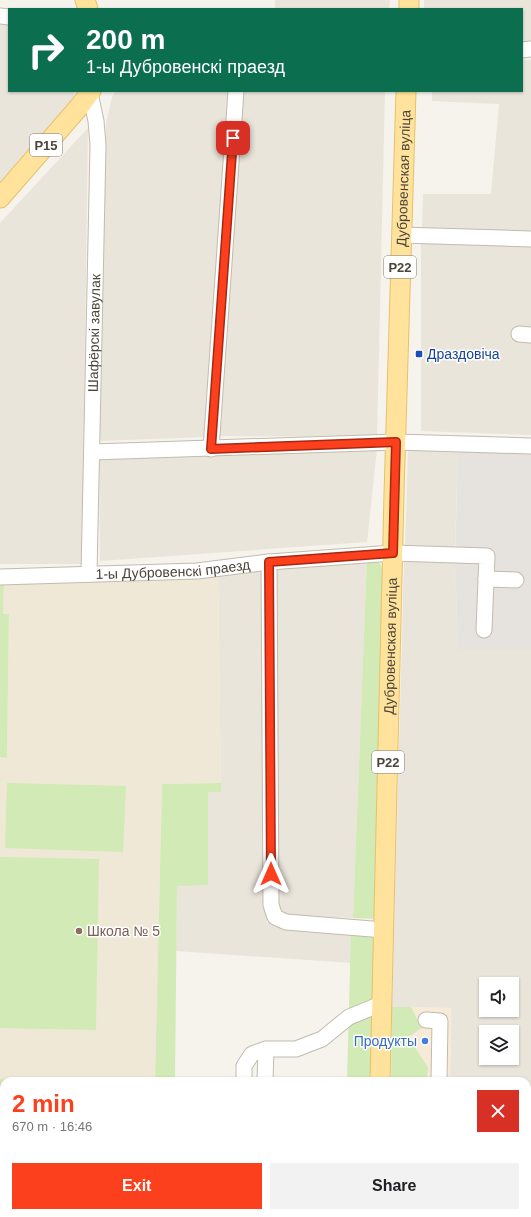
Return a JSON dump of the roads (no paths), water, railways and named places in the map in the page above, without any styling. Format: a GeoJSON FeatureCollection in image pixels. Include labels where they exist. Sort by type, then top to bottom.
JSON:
{"type":"FeatureCollection","features":[{"type":"Feature","properties":{"kind":"main road","name":"Р15"},"geometry":{"type":"LineString","coordinates":[[0,198],[90,92]]}},
{"type":"Feature","properties":{"kind":"main road","name":"Дубровенская вуліца"},"geometry":{"type":"LineString","coordinates":[[380,1077],[401,235],[406,92]]}},
{"type":"Feature","properties":{"kind":"street","name":"Шафёрскі завулак"},"geometry":{"type":"LineString","coordinates":[[89,574],[98,145],[96,121],[90,92]]}},
{"type":"Feature","properties":{"kind":"street"},"geometry":{"type":"LineString","coordinates":[[211,449],[236,92]]}},
{"type":"Feature","properties":{"kind":"street"},"geometry":{"type":"LineString","coordinates":[[401,235],[531,239]]}},
{"type":"Feature","properties":{"kind":"street"},"geometry":{"type":"LineString","coordinates":[[92,452],[396,442],[531,446]]}},
{"type":"Feature","properties":{"kind":"street","name":"1-ы Дубровенскі праезд"},"geometry":{"type":"LineString","coordinates":[[0,577],[197,571],[269,562],[393,553],[487,556],[486,579]]}},
{"type":"Feature","properties":{"kind":"street"},"geometry":{"type":"LineString","coordinates":[[269,562],[271,898],[273,912],[275,917],[286,922],[384,930]]}},
{"type":"Feature","properties":{"kind":"street"},"geometry":{"type":"LineString","coordinates":[[484,630],[486,579],[516,580]]}},
{"type":"Feature","properties":{"kind":"street"},"geometry":{"type":"LineString","coordinates":[[244,1077],[244,1066],[252,1054],[266,1049],[296,1049],[322,1039],[349,1017],[381,1004]]}},
{"type":"Feature","properties":{"kind":"street"},"geometry":{"type":"LineString","coordinates":[[426,1020],[440,1021],[439,1077]]}},
{"type":"Feature","properties":{"kind":"street"},"geometry":{"type":"LineString","coordinates":[[265,1077],[266,1049]]}},
{"type":"Feature","properties":{"kind":"place","name":"Драздовіча"},"geometry":{"type":"Point","coordinates":[419,354]}},
{"type":"Feature","properties":{"kind":"place","name":"Школа № 5"},"geometry":{"type":"Point","coordinates":[79,931]}},
{"type":"Feature","properties":{"kind":"place","name":"Продукты"},"geometry":{"type":"Point","coordinates":[425,1041]}}]}
